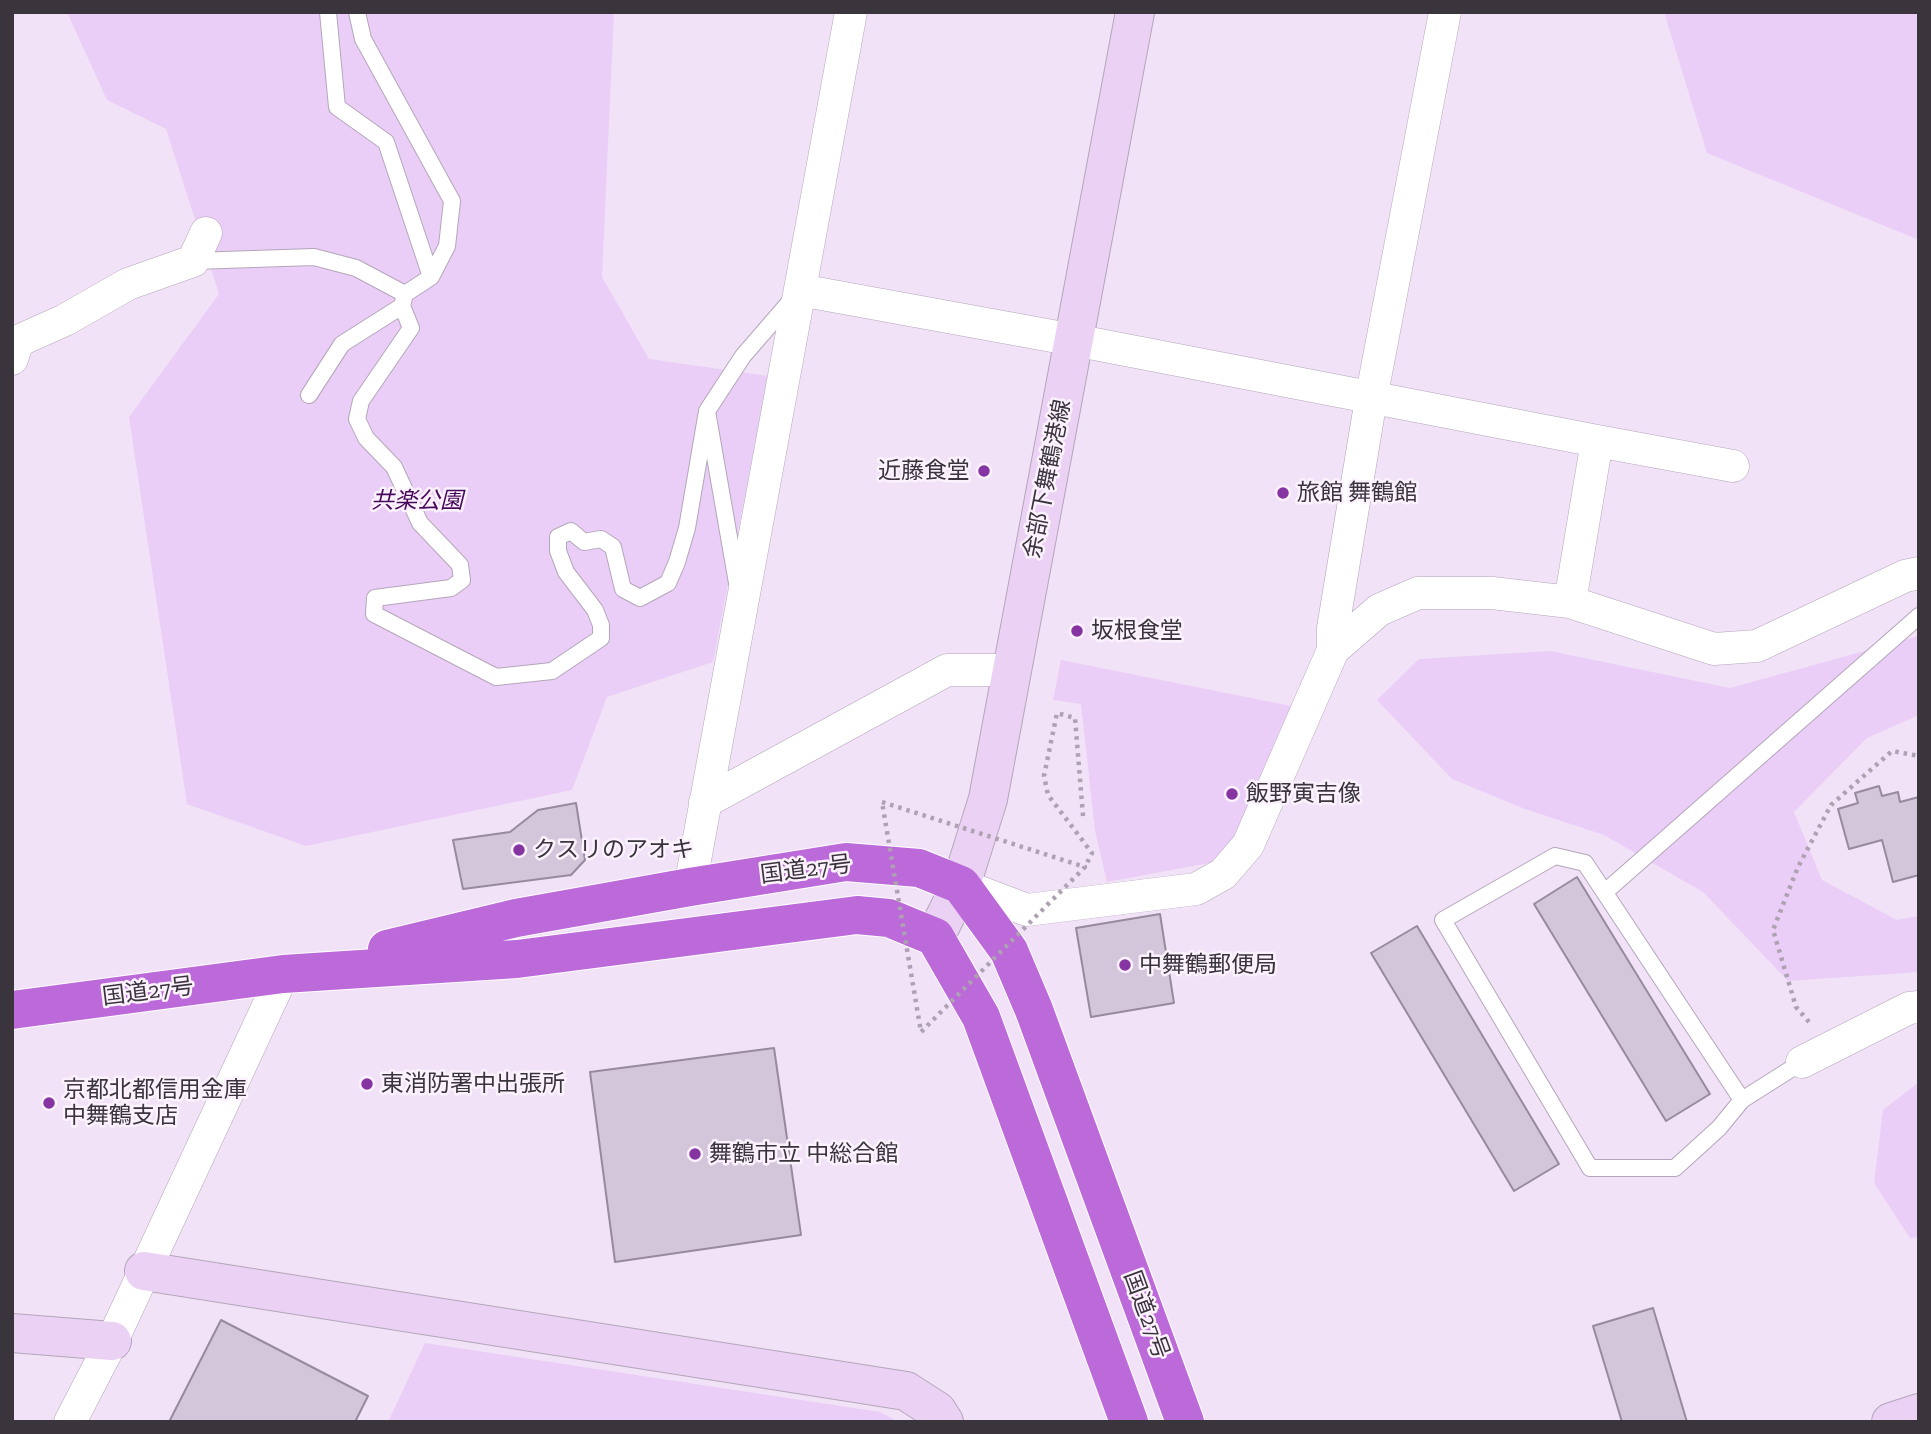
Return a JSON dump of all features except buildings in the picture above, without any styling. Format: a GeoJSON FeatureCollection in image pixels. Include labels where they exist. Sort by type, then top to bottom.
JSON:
{"type":"FeatureCollection","features":[{"type":"Feature","properties":{"kind":"highway","name":"国道27号"},"geometry":{"type":"LineString","coordinates":[[283,974],[516,918],[846,862],[919,868],[961,886],[1009,951],[1034,1010],[1185,1422]]}},
{"type":"Feature","properties":{"kind":"highway","name":"国道27号"},"geometry":{"type":"LineString","coordinates":[[12,1010],[283,974],[517,959],[856,915],[889,918],[935,937]]}},
{"type":"Feature","properties":{"kind":"highway"},"geometry":{"type":"LineString","coordinates":[[935,937],[981,1017],[1129,1422]]}},
{"type":"Feature","properties":{"kind":"main road","name":"余部下舞鶴港線"},"geometry":{"type":"LineString","coordinates":[[935,937],[961,886],[988,799],[1135,12]]}},
{"type":"Feature","properties":{"kind":"main road"},"geometry":{"type":"LineString","coordinates":[[144,1271],[906,1391],[937,1411],[944,1422]]}},
{"type":"Feature","properties":{"kind":"main road"},"geometry":{"type":"LineString","coordinates":[[12,1333],[112,1341]]}},
{"type":"Feature","properties":{"kind":"main road"},"geometry":{"type":"LineString","coordinates":[[1891,1422],[1919,1413]]}},
{"type":"Feature","properties":{"kind":"street"},"geometry":{"type":"LineString","coordinates":[[690,887],[851,12]]}},
{"type":"Feature","properties":{"kind":"street"},"geometry":{"type":"LineString","coordinates":[[961,886],[1027,910],[1196,889],[1223,874],[1248,845],[1333,650],[1333,628],[1371,399],[1445,12]]}},
{"type":"Feature","properties":{"kind":"street"},"geometry":{"type":"LineString","coordinates":[[12,359],[18,341],[65,320],[200,247]]}},
{"type":"Feature","properties":{"kind":"street"},"geometry":{"type":"LineString","coordinates":[[800,290],[1733,466]]}},
{"type":"Feature","properties":{"kind":"street"},"geometry":{"type":"LineString","coordinates":[[1570,602],[1597,441]]}},
{"type":"Feature","properties":{"kind":"street"},"geometry":{"type":"LineString","coordinates":[[1333,650],[1379,610],[1418,593],[1492,593],[1570,602],[1714,649],[1757,646],[1905,576],[1919,573]]}},
{"type":"Feature","properties":{"kind":"street"},"geometry":{"type":"LineString","coordinates":[[705,802],[947,670],[1013,670]]}},
{"type":"Feature","properties":{"kind":"street"},"geometry":{"type":"LineString","coordinates":[[70,1422],[112,1341],[283,974]]}},
{"type":"Feature","properties":{"kind":"street"},"geometry":{"type":"LineString","coordinates":[[1802,1062],[1909,1008],[1919,1007]]}},
{"type":"Feature","properties":{"kind":"lane"},"geometry":{"type":"LineString","coordinates":[[328,12],[337,107],[386,142],[431,277]]}},
{"type":"Feature","properties":{"kind":"lane"},"geometry":{"type":"LineString","coordinates":[[309,395],[342,344],[431,277],[447,246],[452,201],[363,39],[357,12]]}},
{"type":"Feature","properties":{"kind":"lane"},"geometry":{"type":"LineString","coordinates":[[200,247],[314,257],[356,268],[403,300],[411,328],[360,401],[357,419],[366,438],[394,467],[420,523],[460,565],[462,580],[451,588],[375,598],[374,614],[496,677],[552,671],[601,638],[601,625],[595,610],[566,572],[558,551],[558,537],[571,531],[584,542],[601,539],[613,547],[623,589],[640,598],[668,583],[687,528],[706,411],[743,356],[800,290]]}},
{"type":"Feature","properties":{"kind":"lane"},"geometry":{"type":"LineString","coordinates":[[706,411],[742,609]]}},
{"type":"Feature","properties":{"kind":"lane"},"geometry":{"type":"LineString","coordinates":[[1605,892],[1919,616]]}},
{"type":"Feature","properties":{"kind":"lane"},"geometry":{"type":"LineString","coordinates":[[1742,1100],[1585,863],[1555,856],[1443,920],[1590,1168],[1675,1168],[1719,1128],[1742,1100],[1802,1062]]}},
{"type":"Feature","properties":{"kind":"path"},"geometry":{"type":"LineString","coordinates":[[1083,816],[1075,718],[1057,713],[1044,776],[1048,795],[1092,853],[1085,867],[921,1032],[882,802],[1085,867]]}},
{"type":"Feature","properties":{"kind":"path"},"geometry":{"type":"LineString","coordinates":[[1830,1048],[1796,1007],[1773,930],[1798,867],[1831,805],[1892,751],[1919,756]]}},
{"type":"Feature","properties":{"kind":"green space","name":"共楽公園"},"geometry":{"type":"Polygon","coordinates":[[[67,12],[614,12],[602,277],[649,359],[768,376],[713,662],[607,697],[572,790],[306,846],[187,804],[129,417],[219,294],[166,129],[107,100],[67,12]]]}},
{"type":"Feature","properties":{"kind":"green space"},"geometry":{"type":"Polygon","coordinates":[[[1664,12],[1919,12],[1919,240],[1707,153],[1664,12]]]}},
{"type":"Feature","properties":{"kind":"green space"},"geometry":{"type":"Polygon","coordinates":[[[1919,636],[1919,715],[1867,738],[1794,812],[1822,880],[1897,920],[1919,916],[1919,972],[1788,981],[1703,892],[1604,835],[1525,809],[1452,779],[1377,700],[1419,659],[1550,651],[1730,688],[1919,636]]]}},
{"type":"Feature","properties":{"kind":"green space"},"geometry":{"type":"Polygon","coordinates":[[[1061,660],[1291,706],[1235,837],[1220,861],[1107,882],[1095,831],[1081,704],[1053,700],[1061,660]]]}},
{"type":"Feature","properties":{"kind":"green space"},"geometry":{"type":"Polygon","coordinates":[[[1919,1082],[1919,1237],[1910,1238],[1874,1183],[1883,1110],[1919,1082]]]}},
{"type":"Feature","properties":{"kind":"green space"},"geometry":{"type":"Polygon","coordinates":[[[425,1343],[880,1412],[898,1422],[388,1422],[425,1343]]]}},
{"type":"Feature","properties":{"kind":"place","name":"近藤食堂"},"geometry":{"type":"Point","coordinates":[984,471]}},
{"type":"Feature","properties":{"kind":"place","name":"旅館 舞鶴館"},"geometry":{"type":"Point","coordinates":[1283,493]}},
{"type":"Feature","properties":{"kind":"place","name":"坂根食堂"},"geometry":{"type":"Point","coordinates":[1077,631]}},
{"type":"Feature","properties":{"kind":"place","name":"飯野寅吉像"},"geometry":{"type":"Point","coordinates":[1232,794]}},
{"type":"Feature","properties":{"kind":"place","name":"クスリのアオキ"},"geometry":{"type":"Point","coordinates":[519,850]}},
{"type":"Feature","properties":{"kind":"place","name":"中舞鶴郵便局"},"geometry":{"type":"Point","coordinates":[1125,965]}},
{"type":"Feature","properties":{"kind":"place","name":"東消防署中出張所"},"geometry":{"type":"Point","coordinates":[367,1084]}},
{"type":"Feature","properties":{"kind":"place","name":"京都北都信用金庫 中舞鶴支店"},"geometry":{"type":"Point","coordinates":[49,1103]}},
{"type":"Feature","properties":{"kind":"place","name":"舞鶴市立 中総合館"},"geometry":{"type":"Point","coordinates":[695,1154]}}]}
